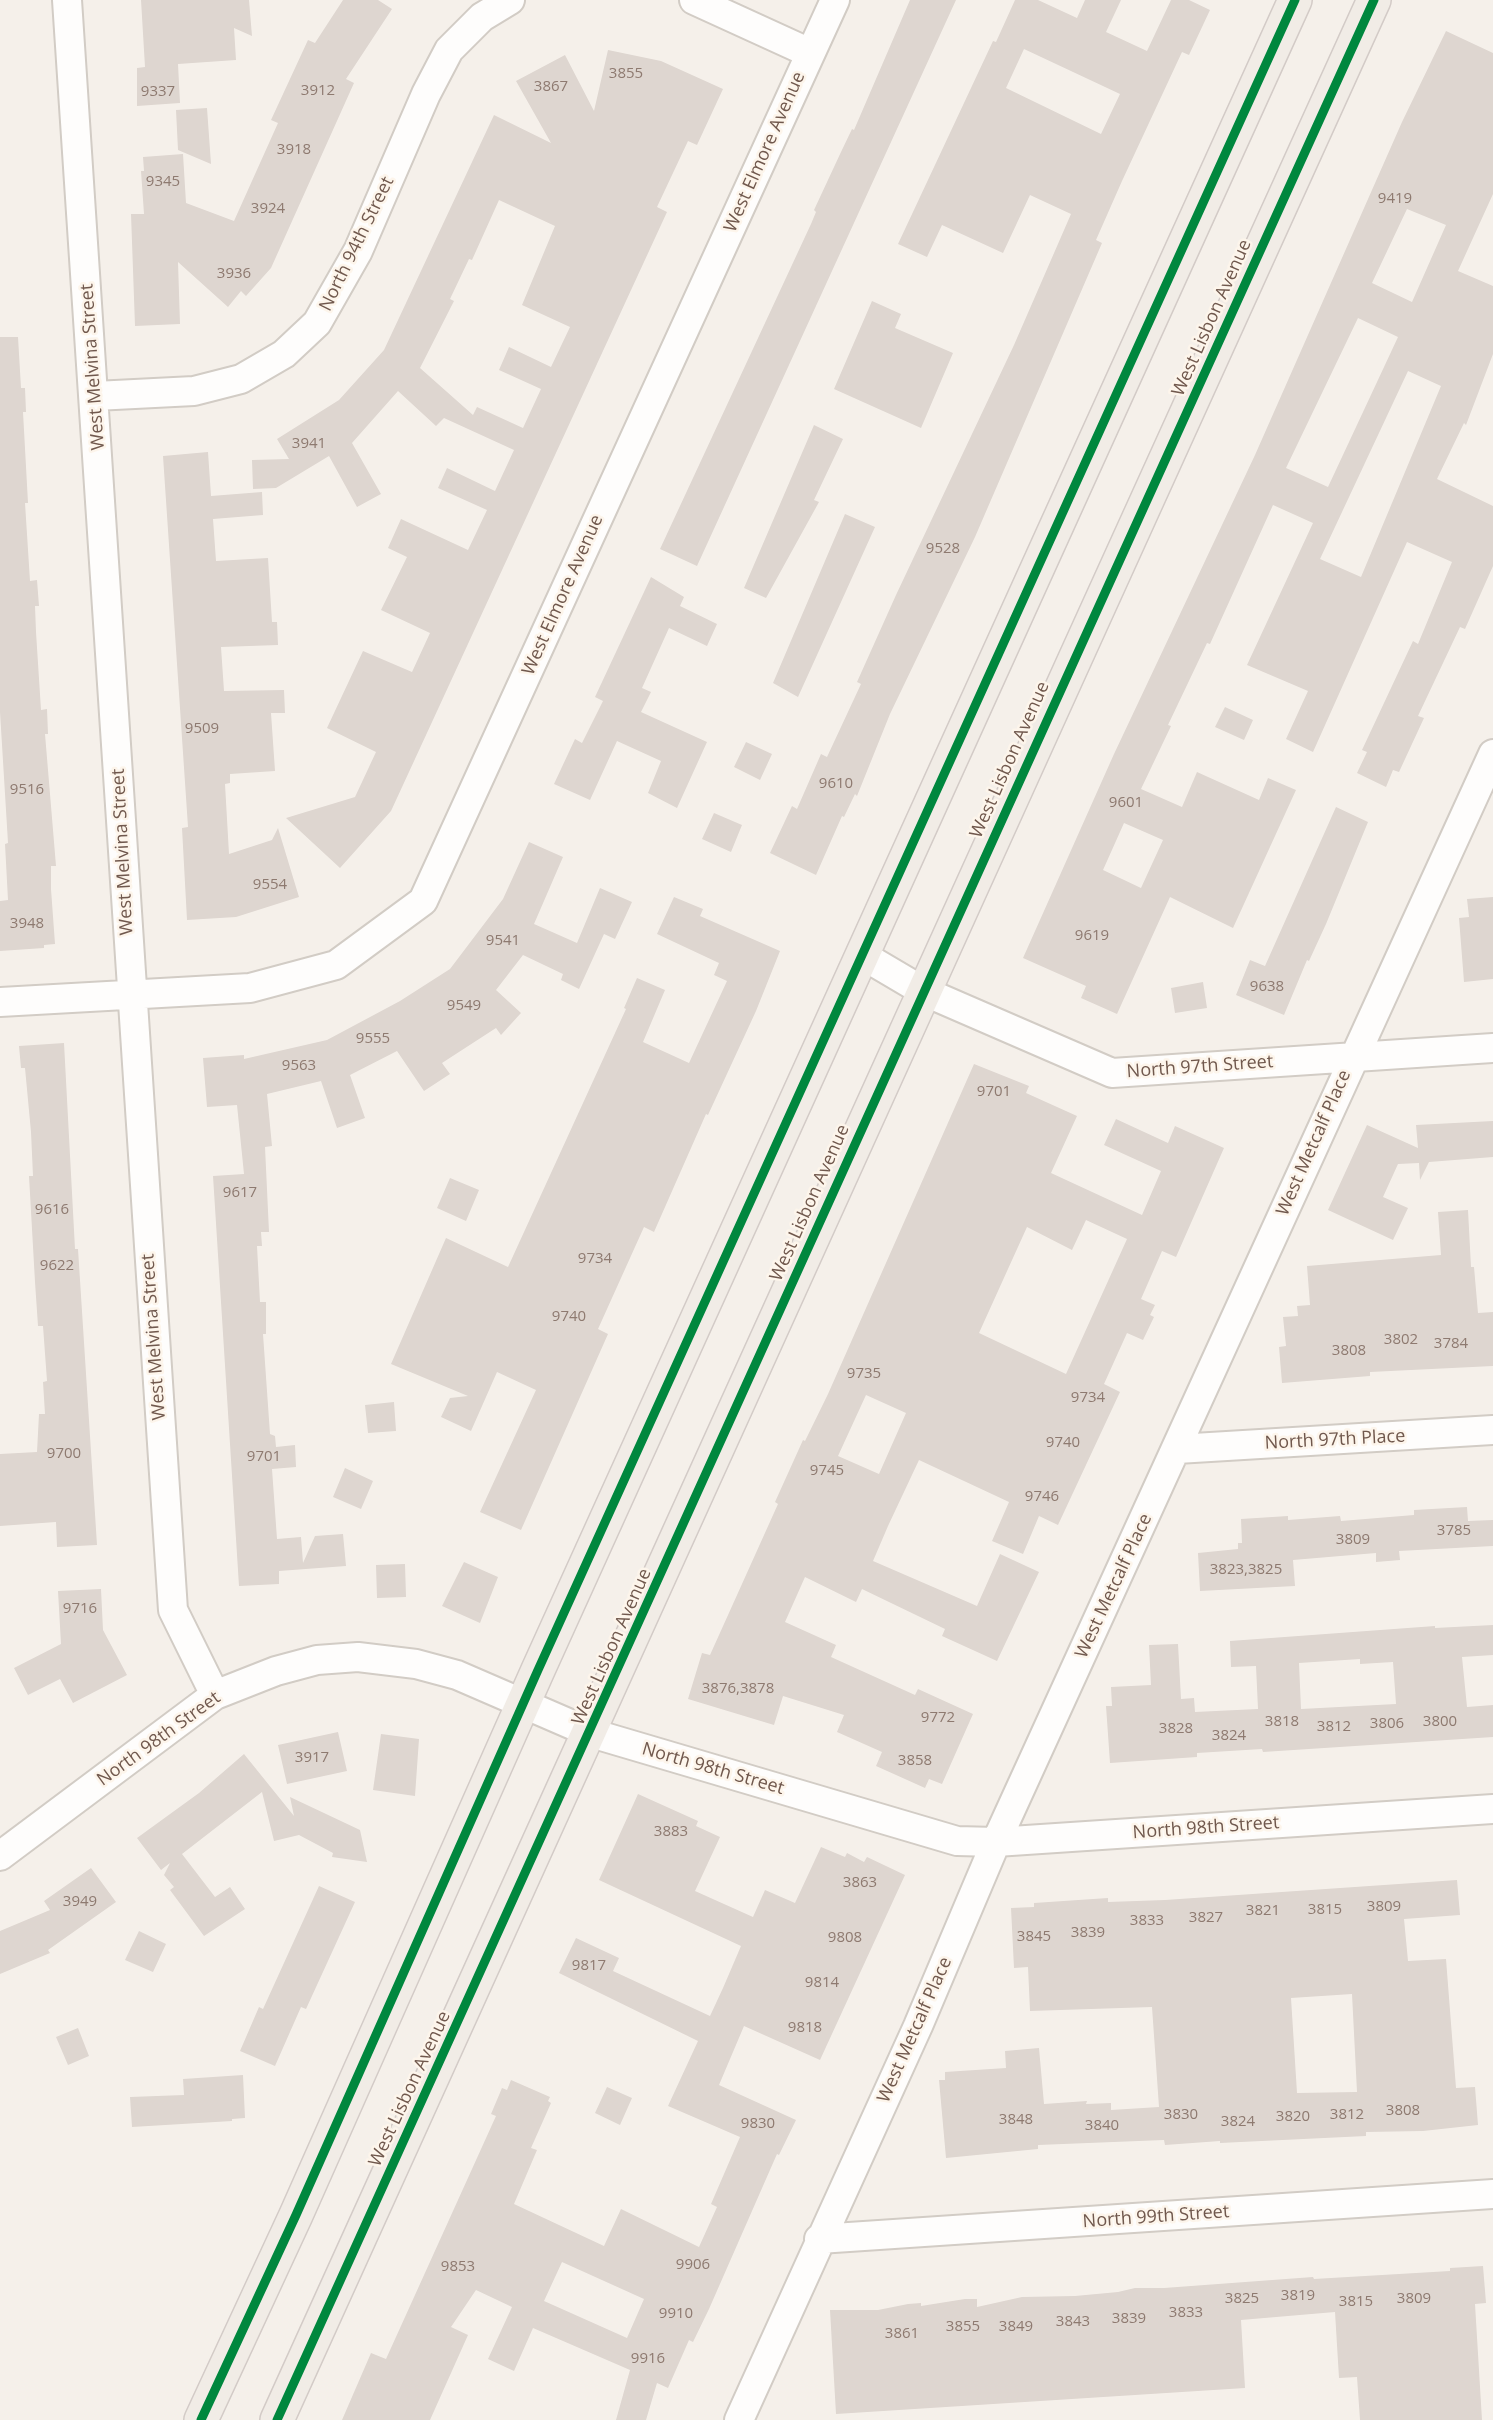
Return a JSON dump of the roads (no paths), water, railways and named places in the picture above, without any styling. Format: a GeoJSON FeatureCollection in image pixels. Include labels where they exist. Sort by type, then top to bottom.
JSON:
{"type":"FeatureCollection","features":[{"type":"Feature","properties":{"kind":"main road"},"geometry":{"type":"LineString","coordinates":[[201,2420],[296,2215],[523,1704],[1295,0]]}},
{"type":"Feature","properties":{"kind":"main road","name":"West Lisbon Avenue"},"geometry":{"type":"LineString","coordinates":[[277,2420],[591,1733],[923,991],[1374,0]]}},
{"type":"Feature","properties":{"kind":"street","name":"West Melvina Street"},"geometry":{"type":"LineString","coordinates":[[67,0],[95,396],[131,993],[173,1610],[215,1695]]}},
{"type":"Feature","properties":{"kind":"street","name":"North 94th Street"},"geometry":{"type":"LineString","coordinates":[[95,396],[194,391],[241,379],[284,354],[317,323],[358,251],[426,94],[449,50],[482,17],[510,0]]}},
{"type":"Feature","properties":{"kind":"street"},"geometry":{"type":"LineString","coordinates":[[694,0],[810,53]]}},
{"type":"Feature","properties":{"kind":"street","name":"West Elmore Avenue"},"geometry":{"type":"LineString","coordinates":[[0,1002],[250,988],[336,965],[423,901],[835,0]]}},
{"type":"Feature","properties":{"kind":"street","name":"West Metcalf Place"},"geometry":{"type":"LineString","coordinates":[[739,2420],[819,2239],[918,2026],[996,1842],[1493,754]]}},
{"type":"Feature","properties":{"kind":"street","name":"North 97th Street"},"geometry":{"type":"LineString","coordinates":[[862,955],[923,991],[1112,1073],[1493,1048]]}},
{"type":"Feature","properties":{"kind":"street","name":"North 97th Place"},"geometry":{"type":"LineString","coordinates":[[1177,1449],[1493,1430]]}},
{"type":"Feature","properties":{"kind":"street","name":"North 98th Street"},"geometry":{"type":"LineString","coordinates":[[0,1856],[215,1695],[286,1668],[317,1660],[358,1657],[416,1664],[447,1672],[591,1733],[957,1841],[996,1842],[1493,1809]]}},
{"type":"Feature","properties":{"kind":"street","name":"North 99th Street"},"geometry":{"type":"LineString","coordinates":[[819,2239],[1493,2194]]}}]}
